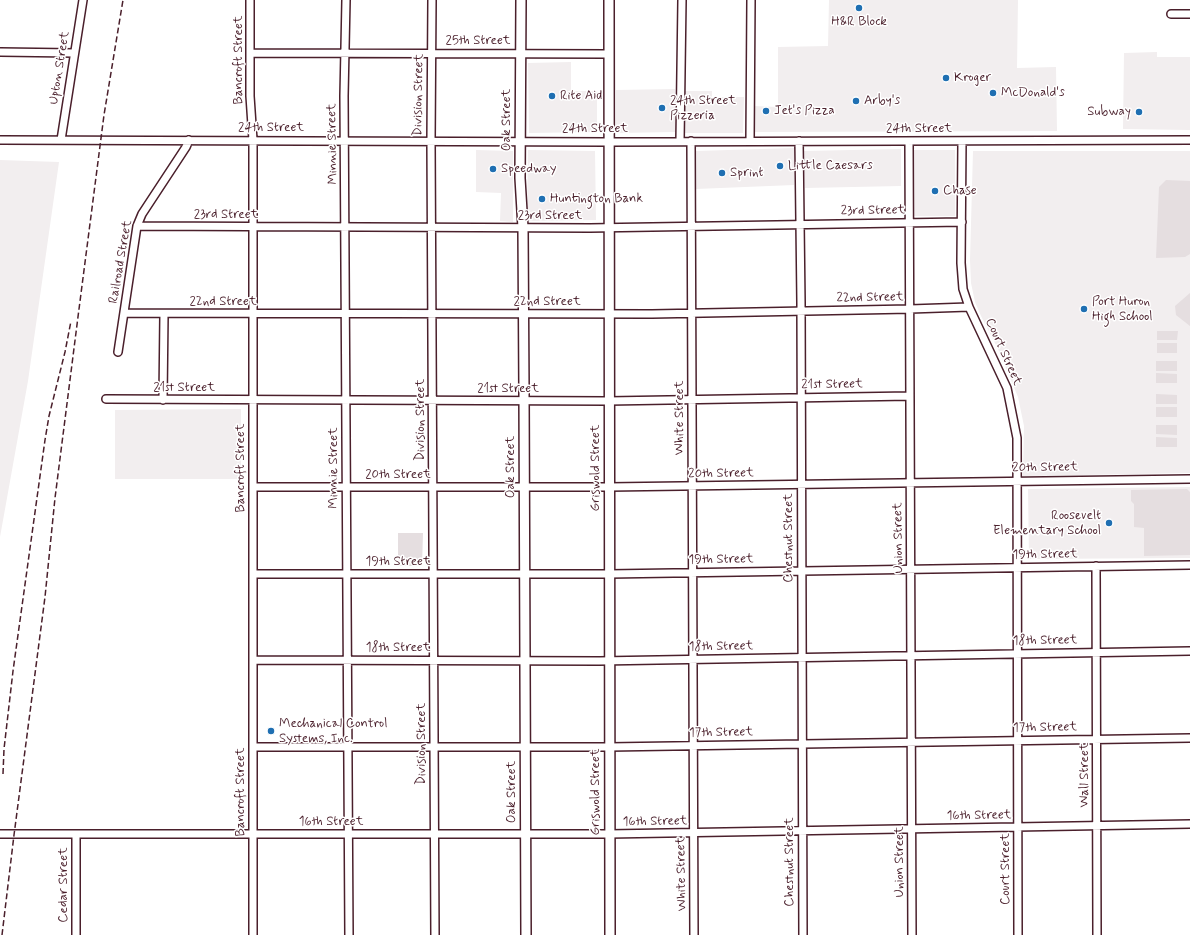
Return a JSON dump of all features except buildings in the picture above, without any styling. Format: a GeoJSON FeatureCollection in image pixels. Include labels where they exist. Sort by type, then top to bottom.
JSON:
{"type":"FeatureCollection","features":[{"type":"Feature","properties":{"kind":"main road","name":"Oak Street"},"geometry":{"type":"LineString","coordinates":[[521,0],[520,178],[523,228],[524,314],[526,935]]}},
{"type":"Feature","properties":{"kind":"main road","name":"Griswold Street"},"geometry":{"type":"LineString","coordinates":[[609,0],[608,660],[610,935]]}},
{"type":"Feature","properties":{"kind":"street","name":"Upton Street"},"geometry":{"type":"LineString","coordinates":[[60,140],[83,0]]}},
{"type":"Feature","properties":{"kind":"street","name":"Bancroft Street"},"geometry":{"type":"LineString","coordinates":[[250,0],[253,400],[253,935]]}},
{"type":"Feature","properties":{"kind":"street","name":"Minnie Street"},"geometry":{"type":"LineString","coordinates":[[346,0],[344,140],[349,935]]}},
{"type":"Feature","properties":{"kind":"street","name":"Division Street"},"geometry":{"type":"LineString","coordinates":[[432,0],[431,141],[435,935]]}},
{"type":"Feature","properties":{"kind":"street"},"geometry":{"type":"LineString","coordinates":[[680,141],[682,0]]}},
{"type":"Feature","properties":{"kind":"street"},"geometry":{"type":"LineString","coordinates":[[750,141],[751,0]]}},
{"type":"Feature","properties":{"kind":"street"},"geometry":{"type":"LineString","coordinates":[[1171,14],[1190,14]]}},
{"type":"Feature","properties":{"kind":"street"},"geometry":{"type":"LineString","coordinates":[[0,52],[74,53]]}},
{"type":"Feature","properties":{"kind":"street","name":"25th Street"},"geometry":{"type":"LineString","coordinates":[[251,53],[608,54]]}},
{"type":"Feature","properties":{"kind":"street","name":"24th Street"},"geometry":{"type":"LineString","coordinates":[[0,140],[608,142],[1190,140]]}},
{"type":"Feature","properties":{"kind":"street","name":"Railroad Street"},"geometry":{"type":"LineString","coordinates":[[118,352],[137,226],[142,214],[186,147],[189,140]]}},
{"type":"Feature","properties":{"kind":"street","name":"White Street"},"geometry":{"type":"LineString","coordinates":[[691,141],[694,935]]}},
{"type":"Feature","properties":{"kind":"street","name":"Chestnut Street"},"geometry":{"type":"LineString","coordinates":[[799,141],[803,935]]}},
{"type":"Feature","properties":{"kind":"street","name":"Union Street"},"geometry":{"type":"LineString","coordinates":[[909,141],[912,935]]}},
{"type":"Feature","properties":{"kind":"street","name":"Court Street"},"geometry":{"type":"LineString","coordinates":[[962,141],[963,289],[969,307],[1004,380],[1010,400],[1017,438],[1019,740],[1018,935]]}},
{"type":"Feature","properties":{"kind":"street","name":"23rd Street"},"geometry":{"type":"LineString","coordinates":[[137,226],[609,228],[962,222]]}},
{"type":"Feature","properties":{"kind":"street","name":"22nd Street"},"geometry":{"type":"LineString","coordinates":[[124,313],[609,314],[969,307]]}},
{"type":"Feature","properties":{"kind":"street"},"geometry":{"type":"LineString","coordinates":[[163,400],[164,314]]}},
{"type":"Feature","properties":{"kind":"street","name":"21st Street"},"geometry":{"type":"LineString","coordinates":[[106,399],[608,401],[910,396]]}},
{"type":"Feature","properties":{"kind":"street","name":"20th Street"},"geometry":{"type":"LineString","coordinates":[[253,487],[609,487],[1190,479]]}},
{"type":"Feature","properties":{"kind":"street","name":"19th Street"},"geometry":{"type":"LineString","coordinates":[[253,574],[609,574],[1190,565]]}},
{"type":"Feature","properties":{"kind":"street","name":"Wall Street"},"geometry":{"type":"LineString","coordinates":[[1096,566],[1097,935]]}},
{"type":"Feature","properties":{"kind":"street","name":"18th Street"},"geometry":{"type":"LineString","coordinates":[[253,660],[525,661],[1190,651]]}},
{"type":"Feature","properties":{"kind":"street","name":"17th Street"},"geometry":{"type":"LineString","coordinates":[[253,747],[609,748],[1190,738]]}},
{"type":"Feature","properties":{"kind":"street","name":"16th Street"},"geometry":{"type":"LineString","coordinates":[[0,834],[610,834],[1190,824]]}},
{"type":"Feature","properties":{"kind":"street","name":"Cedar Street"},"geometry":{"type":"LineString","coordinates":[[76,835],[76,935]]}},
{"type":"Feature","properties":{"kind":"shaded area"},"geometry":{"type":"Polygon","coordinates":[[[829,0],[1018,0],[1017,68],[1056,67],[1057,131],[755,132],[754,106],[778,107],[778,47],[828,46],[829,0]]]}},
{"type":"Feature","properties":{"kind":"shaded area"},"geometry":{"type":"Polygon","coordinates":[[[1157,52],[1157,57],[1190,57],[1190,130],[1123,129],[1124,53],[1157,52]]]}},
{"type":"Feature","properties":{"kind":"shaded area"},"geometry":{"type":"Polygon","coordinates":[[[571,62],[571,91],[597,91],[597,132],[529,133],[528,63],[571,62]]]}},
{"type":"Feature","properties":{"kind":"shaded area"},"geometry":{"type":"Polygon","coordinates":[[[675,89],[676,132],[616,133],[616,90],[675,89]]]}},
{"type":"Feature","properties":{"kind":"shaded area"},"geometry":{"type":"Polygon","coordinates":[[[685,91],[712,91],[712,97],[744,97],[743,133],[685,133],[685,91]]]}},
{"type":"Feature","properties":{"kind":"shaded area"},"geometry":{"type":"Polygon","coordinates":[[[794,148],[794,185],[696,189],[696,151],[794,148]]]}},
{"type":"Feature","properties":{"kind":"shaded area"},"geometry":{"type":"Polygon","coordinates":[[[901,149],[901,186],[805,188],[803,151],[901,149]]]}},
{"type":"Feature","properties":{"kind":"shaded area"},"geometry":{"type":"Polygon","coordinates":[[[476,150],[513,151],[513,222],[500,221],[501,193],[476,192],[476,150]]]}},
{"type":"Feature","properties":{"kind":"shaded area"},"geometry":{"type":"Polygon","coordinates":[[[528,150],[595,151],[596,220],[527,221],[528,150]]]}},
{"type":"Feature","properties":{"kind":"shaded area"},"geometry":{"type":"Polygon","coordinates":[[[913,150],[955,150],[955,216],[913,216],[913,150]]]}},
{"type":"Feature","properties":{"kind":"shaded area","name":"Port Huron High School"},"geometry":{"type":"Polygon","coordinates":[[[973,151],[1190,151],[1190,473],[1023,476],[1024,426],[1018,397],[998,349],[975,302],[971,283],[970,260],[973,151]]]}},
{"type":"Feature","properties":{"kind":"shaded area"},"geometry":{"type":"Polygon","coordinates":[[[0,160],[59,162],[28,381],[0,537],[0,160]]]}},
{"type":"Feature","properties":{"kind":"shaded area"},"geometry":{"type":"Polygon","coordinates":[[[1166,180],[1190,181],[1190,254],[1185,257],[1156,258],[1159,187],[1166,180]]]}},
{"type":"Feature","properties":{"kind":"shaded area"},"geometry":{"type":"Polygon","coordinates":[[[1190,293],[1190,326],[1176,315],[1175,306],[1190,293]]]}},
{"type":"Feature","properties":{"kind":"shaded area"},"geometry":{"type":"Polygon","coordinates":[[[1157,331],[1178,331],[1177,340],[1157,340],[1157,331]]]}},
{"type":"Feature","properties":{"kind":"shaded area"},"geometry":{"type":"Polygon","coordinates":[[[1157,343],[1177,343],[1177,353],[1157,353],[1157,343]]]}},
{"type":"Feature","properties":{"kind":"shaded area"},"geometry":{"type":"Polygon","coordinates":[[[1156,361],[1177,361],[1177,371],[1156,371],[1156,361]]]}},
{"type":"Feature","properties":{"kind":"shaded area"},"geometry":{"type":"Polygon","coordinates":[[[1156,373],[1177,374],[1177,383],[1156,383],[1156,373]]]}},
{"type":"Feature","properties":{"kind":"shaded area"},"geometry":{"type":"Polygon","coordinates":[[[1156,394],[1177,395],[1177,404],[1156,404],[1156,394]]]}},
{"type":"Feature","properties":{"kind":"shaded area"},"geometry":{"type":"Polygon","coordinates":[[[1156,407],[1177,407],[1177,417],[1156,417],[1156,407]]]}},
{"type":"Feature","properties":{"kind":"shaded area"},"geometry":{"type":"Polygon","coordinates":[[[241,409],[241,479],[115,479],[115,410],[241,409]]]}},
{"type":"Feature","properties":{"kind":"shaded area"},"geometry":{"type":"Polygon","coordinates":[[[1156,425],[1177,425],[1177,435],[1156,434],[1156,425]]]}},
{"type":"Feature","properties":{"kind":"shaded area"},"geometry":{"type":"Polygon","coordinates":[[[1156,437],[1177,438],[1177,447],[1156,447],[1156,437]]]}},
{"type":"Feature","properties":{"kind":"shaded area","name":"Roosevelt Elementary School"},"geometry":{"type":"Polygon","coordinates":[[[1190,487],[1190,558],[1029,559],[1028,489],[1190,487]]]}},
{"type":"Feature","properties":{"kind":"shaded area"},"geometry":{"type":"Polygon","coordinates":[[[1187,489],[1190,492],[1190,555],[1144,556],[1144,528],[1134,527],[1134,504],[1131,501],[1131,490],[1187,489]]]}},
{"type":"Feature","properties":{"kind":"shaded area"},"geometry":{"type":"Polygon","coordinates":[[[398,533],[423,533],[422,566],[398,566],[398,533]]]}},
{"type":"Feature","properties":{"kind":"railway"},"geometry":{"type":"LineString","coordinates":[[2,935],[45,597],[55,498],[104,115],[123,0]]}},
{"type":"Feature","properties":{"kind":"railway"},"geometry":{"type":"LineString","coordinates":[[3,774],[4,749],[13,671],[45,440],[49,416],[71,321]]}},
{"type":"Feature","properties":{"kind":"place","name":"H&R Block"},"geometry":{"type":"Point","coordinates":[859,8]}},
{"type":"Feature","properties":{"kind":"place","name":"Kroger"},"geometry":{"type":"Point","coordinates":[946,78]}},
{"type":"Feature","properties":{"kind":"place","name":"McDonald's"},"geometry":{"type":"Point","coordinates":[993,93]}},
{"type":"Feature","properties":{"kind":"place","name":"Rite Aid"},"geometry":{"type":"Point","coordinates":[552,96]}},
{"type":"Feature","properties":{"kind":"place","name":"Arby's"},"geometry":{"type":"Point","coordinates":[856,101]}},
{"type":"Feature","properties":{"kind":"place","name":"24th Street Pizzeria"},"geometry":{"type":"Point","coordinates":[662,108]}},
{"type":"Feature","properties":{"kind":"place","name":"Jet's Pizza"},"geometry":{"type":"Point","coordinates":[766,111]}},
{"type":"Feature","properties":{"kind":"place","name":"Subway"},"geometry":{"type":"Point","coordinates":[1139,112]}},
{"type":"Feature","properties":{"kind":"place","name":"Little Caesars"},"geometry":{"type":"Point","coordinates":[780,166]}},
{"type":"Feature","properties":{"kind":"place","name":"Speedway"},"geometry":{"type":"Point","coordinates":[493,169]}},
{"type":"Feature","properties":{"kind":"place","name":"Sprint"},"geometry":{"type":"Point","coordinates":[722,173]}},
{"type":"Feature","properties":{"kind":"place","name":"Chase"},"geometry":{"type":"Point","coordinates":[935,191]}},
{"type":"Feature","properties":{"kind":"place","name":"Huntington Bank"},"geometry":{"type":"Point","coordinates":[542,199]}},
{"type":"Feature","properties":{"kind":"place","name":"Port Huron High School"},"geometry":{"type":"Point","coordinates":[1084,309]}},
{"type":"Feature","properties":{"kind":"place","name":"Roosevelt Elementary School"},"geometry":{"type":"Point","coordinates":[1109,523]}},
{"type":"Feature","properties":{"kind":"place","name":"Mechanical Control Systems, Inc."},"geometry":{"type":"Point","coordinates":[271,731]}}]}
